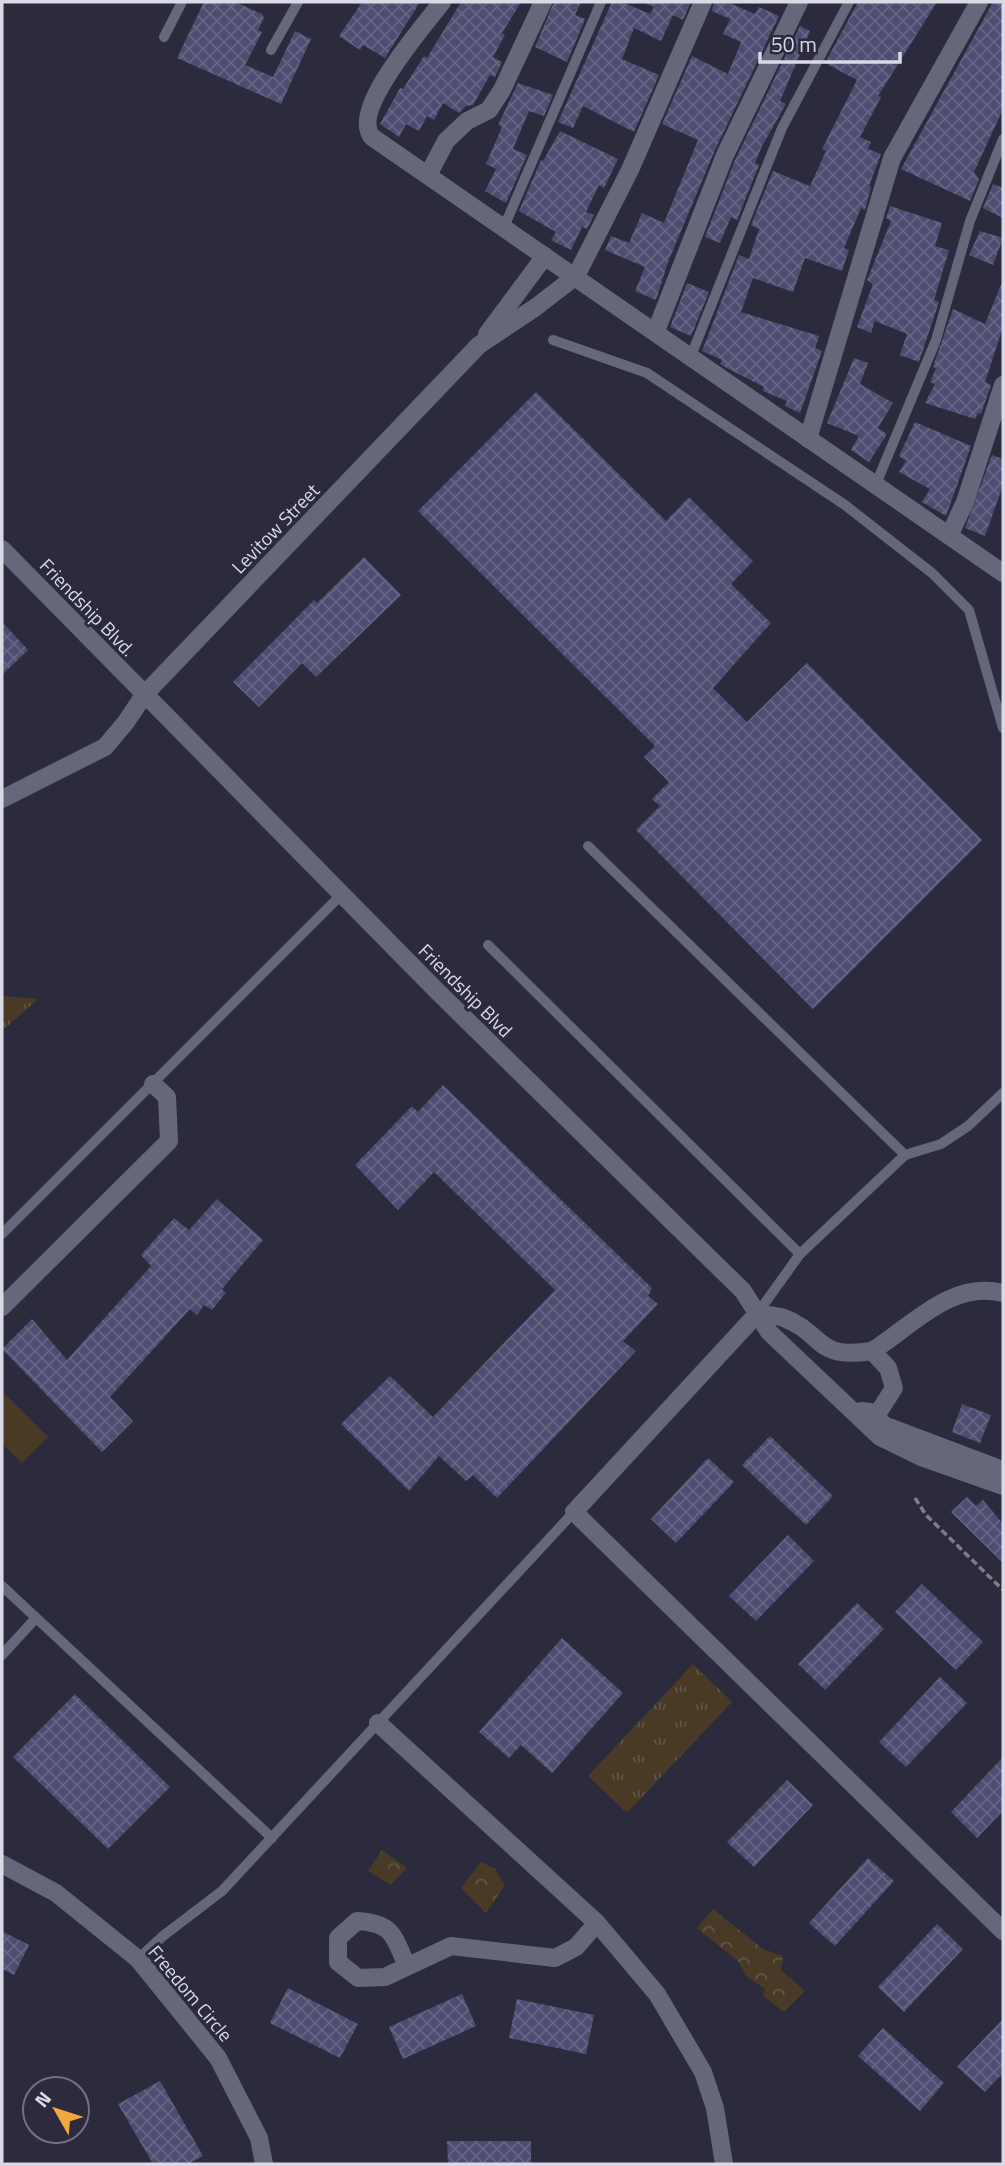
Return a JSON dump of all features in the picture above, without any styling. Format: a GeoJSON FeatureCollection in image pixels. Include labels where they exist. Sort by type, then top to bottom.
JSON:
{"type":"FeatureCollection","features":[{"type":"Feature","properties":{"kind":"street"},"geometry":{"type":"LineString","coordinates":[[442,2],[388,74],[366,116],[366,130],[372,137],[1003,573]]}},
{"type":"Feature","properties":{"kind":"street"},"geometry":{"type":"LineString","coordinates":[[428,175],[446,141],[467,121],[489,110],[496,100],[543,2]]}},
{"type":"Feature","properties":{"kind":"street"},"geometry":{"type":"LineString","coordinates":[[576,276],[630,170],[703,2]]}},
{"type":"Feature","properties":{"kind":"street"},"geometry":{"type":"LineString","coordinates":[[656,331],[725,155],[799,2]]}},
{"type":"Feature","properties":{"kind":"street"},"geometry":{"type":"LineString","coordinates":[[808,439],[892,158],[979,2]]}},
{"type":"Feature","properties":{"kind":"street"},"geometry":{"type":"LineString","coordinates":[[479,345],[545,256]]}},
{"type":"Feature","properties":{"kind":"street","name":"Levitow Street"},"geometry":{"type":"LineString","coordinates":[[2,799],[105,747],[127,722],[144,695],[479,345],[576,276]]}},
{"type":"Feature","properties":{"kind":"street"},"geometry":{"type":"LineString","coordinates":[[950,534],[965,502],[1003,385]]}},
{"type":"Feature","properties":{"kind":"street","name":"Friendship Blvd."},"geometry":{"type":"LineString","coordinates":[[2,549],[144,695]]}},
{"type":"Feature","properties":{"kind":"street","name":"Friendship Blvd"},"geometry":{"type":"LineString","coordinates":[[144,695],[341,895],[743,1291],[769,1332],[848,1408],[880,1437],[921,1457],[1003,1486]]}},
{"type":"Feature","properties":{"kind":"street"},"geometry":{"type":"LineString","coordinates":[[2,1307],[169,1141],[167,1097],[153,1084]]}},
{"type":"Feature","properties":{"kind":"street"},"geometry":{"type":"LineString","coordinates":[[1003,1293],[989,1289],[958,1293],[872,1351],[844,1353],[826,1350],[784,1318],[757,1314],[574,1512],[1003,1931]]}},
{"type":"Feature","properties":{"kind":"street"},"geometry":{"type":"LineString","coordinates":[[848,1408],[878,1413],[894,1388],[888,1367],[872,1351]]}},
{"type":"Feature","properties":{"kind":"street"},"geometry":{"type":"LineString","coordinates":[[868,1412],[887,1426],[929,1439],[1003,1469]]}},
{"type":"Feature","properties":{"kind":"street"},"geometry":{"type":"LineString","coordinates":[[378,1723],[597,1923],[657,1994],[685,2037],[703,2072],[715,2108],[724,2164]]}},
{"type":"Feature","properties":{"kind":"street","name":"Freedom Circle"},"geometry":{"type":"LineString","coordinates":[[2,1864],[55,1894],[138,1959],[218,2058],[259,2138],[264,2164]]}},
{"type":"Feature","properties":{"kind":"street"},"geometry":{"type":"LineString","coordinates":[[407,1966],[451,1946],[555,1958],[576,1947],[597,1923]]}},
{"type":"Feature","properties":{"kind":"lane"},"geometry":{"type":"LineString","coordinates":[[164,37],[182,2]]}},
{"type":"Feature","properties":{"kind":"lane"},"geometry":{"type":"LineString","coordinates":[[271,50],[298,2]]}},
{"type":"Feature","properties":{"kind":"lane"},"geometry":{"type":"LineString","coordinates":[[503,227],[601,2]]}},
{"type":"Feature","properties":{"kind":"lane"},"geometry":{"type":"LineString","coordinates":[[691,356],[782,128],[849,2]]}},
{"type":"Feature","properties":{"kind":"lane"},"geometry":{"type":"LineString","coordinates":[[876,484],[936,340],[970,221],[1003,139]]}},
{"type":"Feature","properties":{"kind":"lane"},"geometry":{"type":"LineString","coordinates":[[553,340],[647,373],[845,505],[932,573],[969,610],[1003,728]]}},
{"type":"Feature","properties":{"kind":"lane"},"geometry":{"type":"LineString","coordinates":[[588,846],[905,1155]]}},
{"type":"Feature","properties":{"kind":"lane"},"geometry":{"type":"LineString","coordinates":[[2,1234],[341,895]]}},
{"type":"Feature","properties":{"kind":"lane"},"geometry":{"type":"LineString","coordinates":[[488,945],[800,1254]]}},
{"type":"Feature","properties":{"kind":"lane"},"geometry":{"type":"LineString","coordinates":[[757,1314],[775,1285],[800,1254],[905,1155],[941,1144],[968,1126],[1003,1093]]}},
{"type":"Feature","properties":{"kind":"lane"},"geometry":{"type":"LineString","coordinates":[[138,1959],[163,1936],[222,1891],[574,1512]]}},
{"type":"Feature","properties":{"kind":"lane"},"geometry":{"type":"LineString","coordinates":[[2,1586],[272,1838]]}},
{"type":"Feature","properties":{"kind":"lane"},"geometry":{"type":"LineString","coordinates":[[2,1655],[35,1619]]}},
{"type":"Feature","properties":{"kind":"path"},"geometry":{"type":"LineString","coordinates":[[915,1499],[926,1515],[1003,1590]]}},
{"type":"Feature","properties":{"kind":"green space"},"geometry":{"type":"Polygon","coordinates":[[[2,996],[38,999],[2,1031],[2,996]]]}},
{"type":"Feature","properties":{"kind":"green space"},"geometry":{"type":"Polygon","coordinates":[[[2,1391],[48,1437],[22,1463],[2,1444],[2,1391]]]}},
{"type":"Feature","properties":{"kind":"green space"},"geometry":{"type":"Polygon","coordinates":[[[693,1664],[732,1702],[627,1813],[588,1776],[693,1664]]]}},
{"type":"Feature","properties":{"kind":"green space"},"geometry":{"type":"Polygon","coordinates":[[[382,1850],[407,1868],[391,1885],[368,1871],[382,1850]]]}},
{"type":"Feature","properties":{"kind":"green space"},"geometry":{"type":"Polygon","coordinates":[[[481,1862],[495,1869],[505,1885],[486,1913],[461,1888],[481,1862]]]}},
{"type":"Feature","properties":{"kind":"green space"},"geometry":{"type":"Polygon","coordinates":[[[713,1909],[763,1949],[783,1956],[781,1970],[805,1991],[784,2012],[763,1996],[765,1989],[746,1976],[739,1962],[697,1928],[713,1909]]]}},
{"type":"Feature","properties":{"kind":"building"},"geometry":{"type":"Polygon","coordinates":[[[204,2],[235,2],[262,14],[264,18],[258,30],[262,32],[245,65],[273,77],[295,31],[311,39],[281,104],[177,58],[204,2]]]}},
{"type":"Feature","properties":{"kind":"building"},"geometry":{"type":"Polygon","coordinates":[[[362,2],[420,2],[385,58],[363,45],[360,50],[339,36],[362,2]]]}},
{"type":"Feature","properties":{"kind":"building"},"geometry":{"type":"Polygon","coordinates":[[[461,2],[521,2],[502,33],[505,35],[493,57],[502,62],[495,77],[490,75],[473,105],[466,106],[459,113],[443,103],[434,120],[427,116],[419,131],[406,124],[399,137],[380,124],[400,88],[403,89],[424,56],[427,58],[461,2]]]}},
{"type":"Feature","properties":{"kind":"building"},"geometry":{"type":"Polygon","coordinates":[[[554,2],[581,2],[575,15],[585,19],[567,62],[535,47],[554,2]]]}},
{"type":"Feature","properties":{"kind":"building"},"geometry":{"type":"Polygon","coordinates":[[[612,2],[622,2],[650,14],[654,7],[643,2],[691,2],[683,20],[673,15],[661,41],[634,28],[622,59],[659,75],[634,132],[583,106],[573,128],[558,122],[612,2]]]}},
{"type":"Feature","properties":{"kind":"building"},"geometry":{"type":"Polygon","coordinates":[[[714,2],[727,2],[755,14],[759,7],[779,16],[715,150],[668,262],[656,300],[635,291],[645,267],[605,250],[611,236],[629,243],[642,213],[664,223],[698,140],[662,124],[692,56],[728,74],[741,42],[723,34],[730,19],[712,11],[714,2]]]}},
{"type":"Feature","properties":{"kind":"building"},"geometry":{"type":"Polygon","coordinates":[[[858,2],[937,2],[878,96],[881,97],[860,137],[871,142],[868,149],[881,154],[869,186],[871,187],[865,210],[861,208],[844,248],[849,250],[842,271],[805,258],[793,292],[753,278],[741,312],[819,336],[815,348],[822,351],[800,413],[785,406],[787,401],[763,391],[764,387],[720,364],[722,360],[702,351],[739,255],[749,259],[759,229],[751,225],[773,171],[810,186],[826,151],[822,149],[857,80],[825,63],[858,2]]]}},
{"type":"Feature","properties":{"kind":"building"},"geometry":{"type":"Polygon","coordinates":[[[993,2],[1003,2],[1003,109],[974,172],[979,179],[970,201],[901,169],[993,2]]]}},
{"type":"Feature","properties":{"kind":"building"},"geometry":{"type":"Polygon","coordinates":[[[800,26],[810,31],[780,101],[786,104],[762,146],[755,163],[759,165],[737,220],[731,217],[720,243],[705,237],[735,160],[800,26]]]}},
{"type":"Feature","properties":{"kind":"building"},"geometry":{"type":"Polygon","coordinates":[[[518,83],[553,95],[544,116],[529,111],[513,149],[527,155],[506,203],[485,191],[496,169],[486,164],[502,127],[498,125],[518,83]]]}},
{"type":"Feature","properties":{"kind":"building"},"geometry":{"type":"Polygon","coordinates":[[[560,131],[618,159],[604,188],[599,185],[586,212],[594,215],[587,229],[582,227],[571,250],[551,240],[556,232],[519,211],[541,160],[543,161],[560,131]]]}},
{"type":"Feature","properties":{"kind":"building"},"geometry":{"type":"Polygon","coordinates":[[[993,184],[1003,188],[1003,218],[983,208],[993,184]]]}},
{"type":"Feature","properties":{"kind":"building"},"geometry":{"type":"Polygon","coordinates":[[[890,206],[942,223],[935,246],[949,250],[934,300],[939,302],[919,362],[900,355],[907,334],[875,321],[871,333],[857,327],[873,284],[867,280],[891,221],[886,218],[890,206]]]}},
{"type":"Feature","properties":{"kind":"building"},"geometry":{"type":"Polygon","coordinates":[[[980,231],[1003,238],[993,265],[969,255],[980,231]]]}},
{"type":"Feature","properties":{"kind":"building"},"geometry":{"type":"Polygon","coordinates":[[[1003,280],[1003,327],[985,382],[991,385],[981,414],[978,413],[975,419],[925,403],[935,384],[930,382],[936,368],[933,367],[953,309],[985,324],[1003,280]]]}},
{"type":"Feature","properties":{"kind":"building"},"geometry":{"type":"Polygon","coordinates":[[[687,283],[709,292],[691,336],[670,327],[687,283]]]}},
{"type":"Feature","properties":{"kind":"building"},"geometry":{"type":"Polygon","coordinates":[[[854,358],[868,363],[860,384],[893,403],[878,428],[887,434],[869,462],[851,450],[859,436],[827,423],[854,358]]]}},
{"type":"Feature","properties":{"kind":"building"},"geometry":{"type":"Polygon","coordinates":[[[536,392],[666,521],[689,497],[753,561],[731,584],[771,623],[713,688],[747,722],[807,663],[982,840],[813,1009],[636,830],[660,806],[652,799],[669,782],[644,757],[655,746],[418,511],[536,392]]]}},
{"type":"Feature","properties":{"kind":"building"},"geometry":{"type":"Polygon","coordinates":[[[915,422],[971,446],[946,516],[922,502],[930,489],[899,472],[906,461],[899,456],[915,422]]]}},
{"type":"Feature","properties":{"kind":"building"},"geometry":{"type":"Polygon","coordinates":[[[992,455],[1003,459],[1003,485],[985,536],[965,528],[992,455]]]}},
{"type":"Feature","properties":{"kind":"building"},"geometry":{"type":"Polygon","coordinates":[[[364,557],[401,595],[316,677],[302,663],[259,707],[233,682],[314,600],[317,603],[364,557]]]}},
{"type":"Feature","properties":{"kind":"building"},"geometry":{"type":"Polygon","coordinates":[[[2,622],[28,650],[2,675],[2,622]]]}},
{"type":"Feature","properties":{"kind":"building"},"geometry":{"type":"Polygon","coordinates":[[[443,1085],[652,1288],[648,1296],[658,1304],[623,1341],[636,1351],[497,1498],[473,1475],[466,1481],[439,1456],[409,1491],[341,1424],[390,1376],[433,1417],[555,1290],[434,1172],[398,1210],[355,1165],[412,1106],[418,1112],[443,1085]]]}},
{"type":"Feature","properties":{"kind":"building"},"geometry":{"type":"Polygon","coordinates":[[[217,1199],[263,1240],[222,1289],[226,1293],[212,1310],[204,1305],[197,1315],[190,1309],[110,1397],[133,1421],[102,1452],[2,1349],[32,1319],[67,1360],[151,1266],[141,1255],[174,1218],[189,1230],[217,1199]]]}},
{"type":"Feature","properties":{"kind":"building"},"geometry":{"type":"Polygon","coordinates":[[[962,1404],[991,1415],[980,1443],[952,1432],[962,1404]]]}},
{"type":"Feature","properties":{"kind":"building"},"geometry":{"type":"Polygon","coordinates":[[[770,1436],[833,1496],[806,1525],[742,1465],[770,1436]]]}},
{"type":"Feature","properties":{"kind":"building"},"geometry":{"type":"Polygon","coordinates":[[[708,1458],[734,1482],[676,1543],[651,1519],[708,1458]]]}},
{"type":"Feature","properties":{"kind":"building"},"geometry":{"type":"Polygon","coordinates":[[[967,1497],[976,1506],[983,1500],[1003,1524],[1003,1563],[951,1512],[967,1497]]]}},
{"type":"Feature","properties":{"kind":"building"},"geometry":{"type":"Polygon","coordinates":[[[788,1535],[814,1561],[756,1621],[729,1596],[788,1535]]]}},
{"type":"Feature","properties":{"kind":"building"},"geometry":{"type":"Polygon","coordinates":[[[922,1584],[983,1642],[956,1670],[895,1612],[922,1584]]]}},
{"type":"Feature","properties":{"kind":"building"},"geometry":{"type":"Polygon","coordinates":[[[857,1603],[884,1629],[825,1690],[798,1664],[857,1603]]]}},
{"type":"Feature","properties":{"kind":"building"},"geometry":{"type":"Polygon","coordinates":[[[562,1638],[623,1693],[552,1773],[521,1745],[509,1758],[479,1732],[562,1638]]]}},
{"type":"Feature","properties":{"kind":"building"},"geometry":{"type":"Polygon","coordinates":[[[940,1677],[967,1703],[906,1767],[879,1742],[940,1677]]]}},
{"type":"Feature","properties":{"kind":"building"},"geometry":{"type":"Polygon","coordinates":[[[75,1694],[170,1787],[108,1849],[13,1757],[75,1694]]]}},
{"type":"Feature","properties":{"kind":"building"},"geometry":{"type":"Polygon","coordinates":[[[1003,1757],[1003,1811],[977,1838],[951,1812],[1003,1757]]]}},
{"type":"Feature","properties":{"kind":"building"},"geometry":{"type":"Polygon","coordinates":[[[787,1780],[813,1805],[754,1867],[727,1842],[787,1780]]]}},
{"type":"Feature","properties":{"kind":"building"},"geometry":{"type":"Polygon","coordinates":[[[868,1858],[894,1881],[835,1946],[809,1923],[868,1858]]]}},
{"type":"Feature","properties":{"kind":"building"},"geometry":{"type":"Polygon","coordinates":[[[937,1924],[963,1949],[904,2012],[878,1987],[937,1924]]]}},
{"type":"Feature","properties":{"kind":"building"},"geometry":{"type":"Polygon","coordinates":[[[2,1931],[29,1945],[14,1975],[2,1969],[2,1931]]]}},
{"type":"Feature","properties":{"kind":"building"},"geometry":{"type":"Polygon","coordinates":[[[288,1988],[358,2024],[340,2058],[270,2023],[288,1988]]]}},
{"type":"Feature","properties":{"kind":"building"},"geometry":{"type":"Polygon","coordinates":[[[462,1994],[476,2026],[403,2059],[389,2027],[462,1994]]]}},
{"type":"Feature","properties":{"kind":"building"},"geometry":{"type":"Polygon","coordinates":[[[517,1999],[594,2015],[586,2054],[509,2038],[517,1999]]]}},
{"type":"Feature","properties":{"kind":"building"},"geometry":{"type":"Polygon","coordinates":[[[1003,2019],[1003,2073],[985,2092],[957,2067],[1003,2019]]]}},
{"type":"Feature","properties":{"kind":"building"},"geometry":{"type":"Polygon","coordinates":[[[883,2028],[944,2083],[920,2111],[858,2056],[883,2028]]]}},
{"type":"Feature","properties":{"kind":"building"},"geometry":{"type":"Polygon","coordinates":[[[160,2081],[203,2156],[188,2164],[153,2164],[118,2104],[160,2081]]]}},
{"type":"Feature","properties":{"kind":"building"},"geometry":{"type":"Polygon","coordinates":[[[447,2141],[531,2141],[531,2164],[448,2164],[447,2141]]]}}]}
